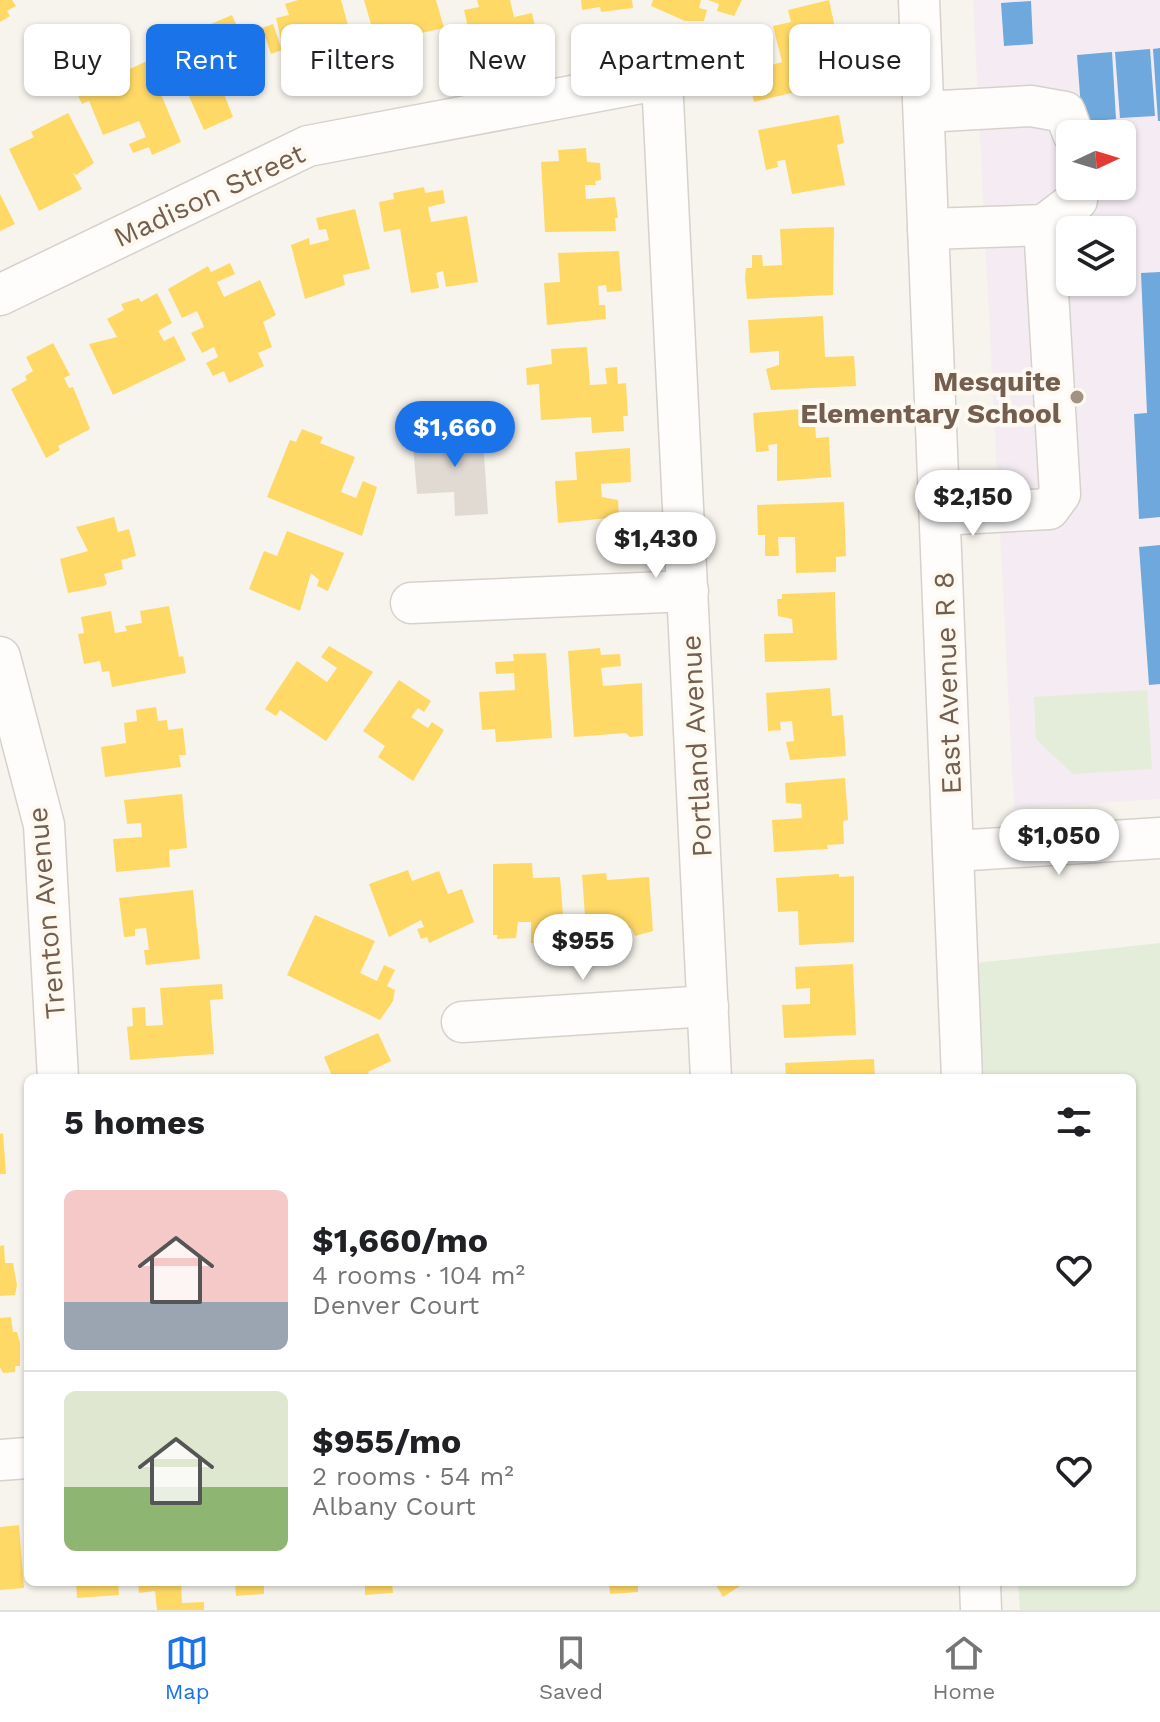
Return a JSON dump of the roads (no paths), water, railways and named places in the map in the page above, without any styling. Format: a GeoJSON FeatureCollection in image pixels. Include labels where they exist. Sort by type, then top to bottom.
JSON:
{"type":"FeatureCollection","features":[{"type":"Feature","properties":{"kind":"street","name":"East Avenue R 8"},"geometry":{"type":"LineString","coordinates":[[919,0],[962,1074]]}},
{"type":"Feature","properties":{"kind":"street","name":"Madison Street"},"geometry":{"type":"LineString","coordinates":[[0,295],[308,146],[572,96]]}},
{"type":"Feature","properties":{"kind":"street","name":"Portland Avenue"},"geometry":{"type":"LineString","coordinates":[[663,96],[711,1074]]}},
{"type":"Feature","properties":{"kind":"street"},"geometry":{"type":"LineString","coordinates":[[924,112],[1031,106],[1065,112],[1068,120]]}},
{"type":"Feature","properties":{"kind":"street"},"geometry":{"type":"LineString","coordinates":[[928,229],[1044,225],[1077,200]]}},
{"type":"Feature","properties":{"kind":"street"},"geometry":{"type":"LineString","coordinates":[[940,515],[1049,509],[1060,494],[1044,225]]}},
{"type":"Feature","properties":{"kind":"street"},"geometry":{"type":"LineString","coordinates":[[411,603],[688,591]]}},
{"type":"Feature","properties":{"kind":"street","name":"Trenton Avenue"},"geometry":{"type":"LineString","coordinates":[[0,657],[44,825],[58,1074]]}},
{"type":"Feature","properties":{"kind":"street"},"geometry":{"type":"LineString","coordinates":[[954,851],[1160,838]]}},
{"type":"Feature","properties":{"kind":"street"},"geometry":{"type":"LineString","coordinates":[[462,1022],[708,1006]]}},
{"type":"Feature","properties":{"kind":"street"},"geometry":{"type":"LineString","coordinates":[[0,1460],[24,1458]]}},
{"type":"Feature","properties":{"kind":"street"},"geometry":{"type":"LineString","coordinates":[[980,1586],[981,1610]]}},
{"type":"Feature","properties":{"kind":"place","name":"Mesquite Elementary School"},"geometry":{"type":"Point","coordinates":[1077,397]}}]}
